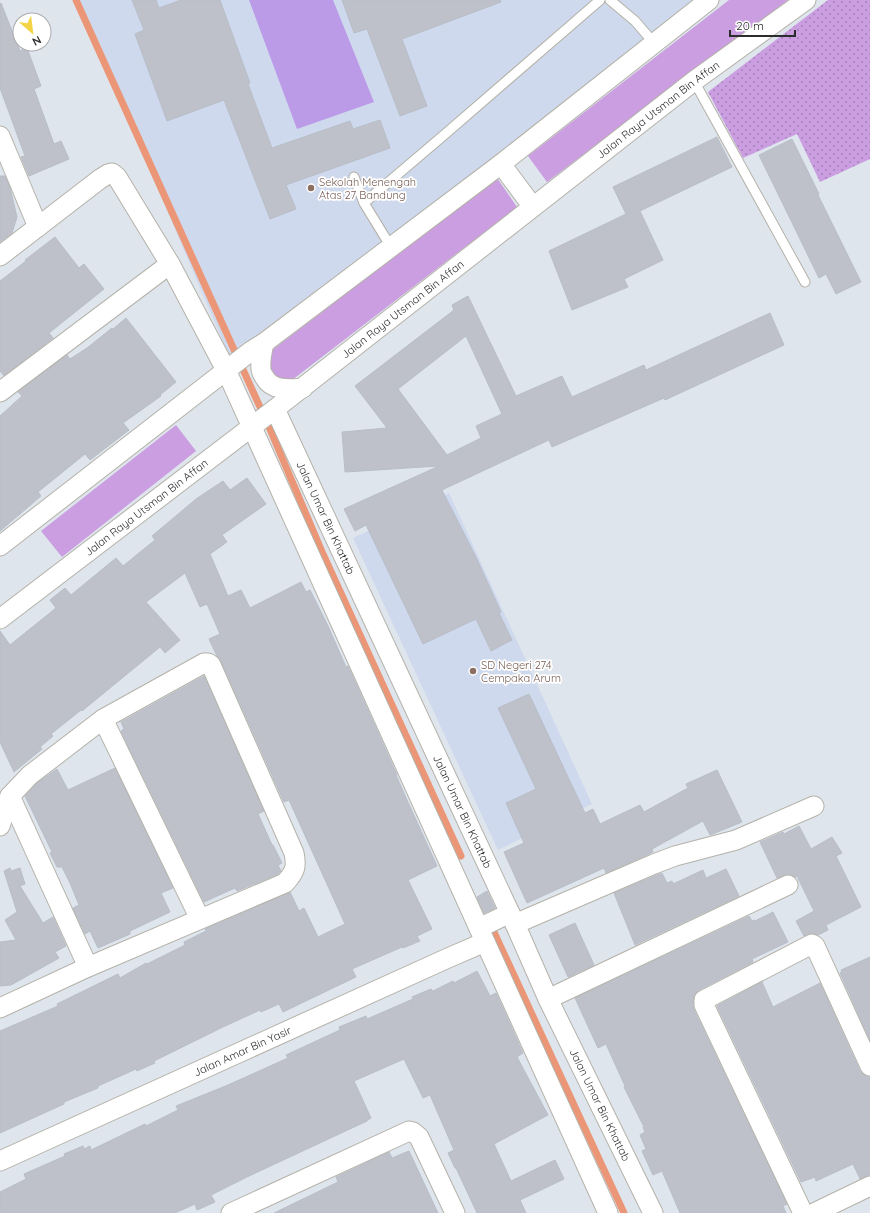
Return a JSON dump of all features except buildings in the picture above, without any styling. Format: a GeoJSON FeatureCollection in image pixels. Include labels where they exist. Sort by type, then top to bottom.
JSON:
{"type":"FeatureCollection","features":[{"type":"Feature","properties":{"kind":"street"},"geometry":{"type":"LineString","coordinates":[[0,546],[229,367],[501,164],[652,40],[709,0]]}},
{"type":"Feature","properties":{"kind":"street","name":"Jalan Raya Utsman Bin Affan"},"geometry":{"type":"LineString","coordinates":[[0,619],[303,388],[532,207],[694,82],[806,0]]}},
{"type":"Feature","properties":{"kind":"street"},"geometry":{"type":"LineString","coordinates":[[0,136],[6,170],[38,227]]}},
{"type":"Feature","properties":{"kind":"street"},"geometry":{"type":"LineString","coordinates":[[501,164],[532,207]]}},
{"type":"Feature","properties":{"kind":"street"},"geometry":{"type":"LineString","coordinates":[[0,256],[100,179],[112,173],[119,180],[170,264],[229,367],[265,417],[482,935],[608,1213]]}},
{"type":"Feature","properties":{"kind":"street"},"geometry":{"type":"LineString","coordinates":[[0,392],[170,264]]}},
{"type":"Feature","properties":{"kind":"street"},"geometry":{"type":"LineString","coordinates":[[257,347],[261,357],[261,370],[266,381],[274,386],[287,389],[303,388]]}},
{"type":"Feature","properties":{"kind":"street","name":"Jalan Umar Bin Khattab"},"geometry":{"type":"LineString","coordinates":[[265,417],[513,919],[548,999],[653,1213]]}},
{"type":"Feature","properties":{"kind":"street"},"geometry":{"type":"LineString","coordinates":[[0,826],[10,796],[30,775],[103,719],[204,663],[208,663],[211,666],[294,853],[296,862],[293,874],[285,882],[88,967],[0,1008]]}},
{"type":"Feature","properties":{"kind":"street"},"geometry":{"type":"LineString","coordinates":[[103,719],[200,919]]}},
{"type":"Feature","properties":{"kind":"street"},"geometry":{"type":"LineString","coordinates":[[10,796],[88,967]]}},
{"type":"Feature","properties":{"kind":"street","name":"Jalan Amar Bin Yasir"},"geometry":{"type":"LineString","coordinates":[[0,1161],[448,958],[482,935],[513,919],[675,856],[736,840],[814,806]]}},
{"type":"Feature","properties":{"kind":"street"},"geometry":{"type":"LineString","coordinates":[[548,999],[788,884]]}},
{"type":"Feature","properties":{"kind":"street"},"geometry":{"type":"LineString","coordinates":[[803,1213],[704,1005],[704,1000],[812,944],[815,946],[870,1066]]}},
{"type":"Feature","properties":{"kind":"street"},"geometry":{"type":"LineString","coordinates":[[231,1213],[409,1131],[413,1132],[419,1137],[455,1213]]}},
{"type":"Feature","properties":{"kind":"street"},"geometry":{"type":"LineString","coordinates":[[814,1213],[870,1186]]}},
{"type":"Feature","properties":{"kind":"lane"},"geometry":{"type":"LineString","coordinates":[[364,203],[600,0]]}},
{"type":"Feature","properties":{"kind":"lane"},"geometry":{"type":"LineString","coordinates":[[610,0],[635,21],[652,40]]}},
{"type":"Feature","properties":{"kind":"lane"},"geometry":{"type":"LineString","coordinates":[[694,82],[805,282]]}},
{"type":"Feature","properties":{"kind":"lane"},"geometry":{"type":"LineString","coordinates":[[354,177],[364,203],[391,247]]}},
{"type":"Feature","properties":{"kind":"shaded area","name":"Sekolah Menengah Atas 27 Bandung"},"geometry":{"type":"Polygon","coordinates":[[[77,0],[694,0],[233,365],[77,0]]]}},
{"type":"Feature","properties":{"kind":"shaded area"},"geometry":{"type":"Polygon","coordinates":[[[249,0],[333,0],[374,102],[297,129],[249,0]]]}},
{"type":"Feature","properties":{"kind":"shaded area"},"geometry":{"type":"Polygon","coordinates":[[[729,0],[788,0],[547,182],[528,156],[729,0]]]}},
{"type":"Feature","properties":{"kind":"shaded area"},"geometry":{"type":"Polygon","coordinates":[[[828,0],[870,0],[870,159],[820,182],[797,134],[743,158],[708,92],[828,0]]]}},
{"type":"Feature","properties":{"kind":"shaded area"},"geometry":{"type":"Polygon","coordinates":[[[497,178],[517,207],[292,380],[276,378],[270,365],[271,351],[497,178]]]}},
{"type":"Feature","properties":{"kind":"shaded area"},"geometry":{"type":"Polygon","coordinates":[[[176,425],[196,451],[62,557],[41,531],[176,425]]]}},
{"type":"Feature","properties":{"kind":"shaded area","name":"SD Negeri 274 Cempaka Arum"},"geometry":{"type":"Polygon","coordinates":[[[449,493],[592,804],[498,850],[353,538],[449,493]]]}},
{"type":"Feature","properties":{"kind":"waterway"},"geometry":{"type":"LineString","coordinates":[[76,0],[269,427],[323,554],[461,856]]}},
{"type":"Feature","properties":{"kind":"waterway"},"geometry":{"type":"LineString","coordinates":[[493,930],[624,1213]]}},
{"type":"Feature","properties":{"kind":"place","name":"Sekolah Menengah Atas 27 Bandung"},"geometry":{"type":"Point","coordinates":[311,188]}},
{"type":"Feature","properties":{"kind":"place","name":"SD Negeri 274 Cempaka Arum"},"geometry":{"type":"Point","coordinates":[473,671]}}]}
